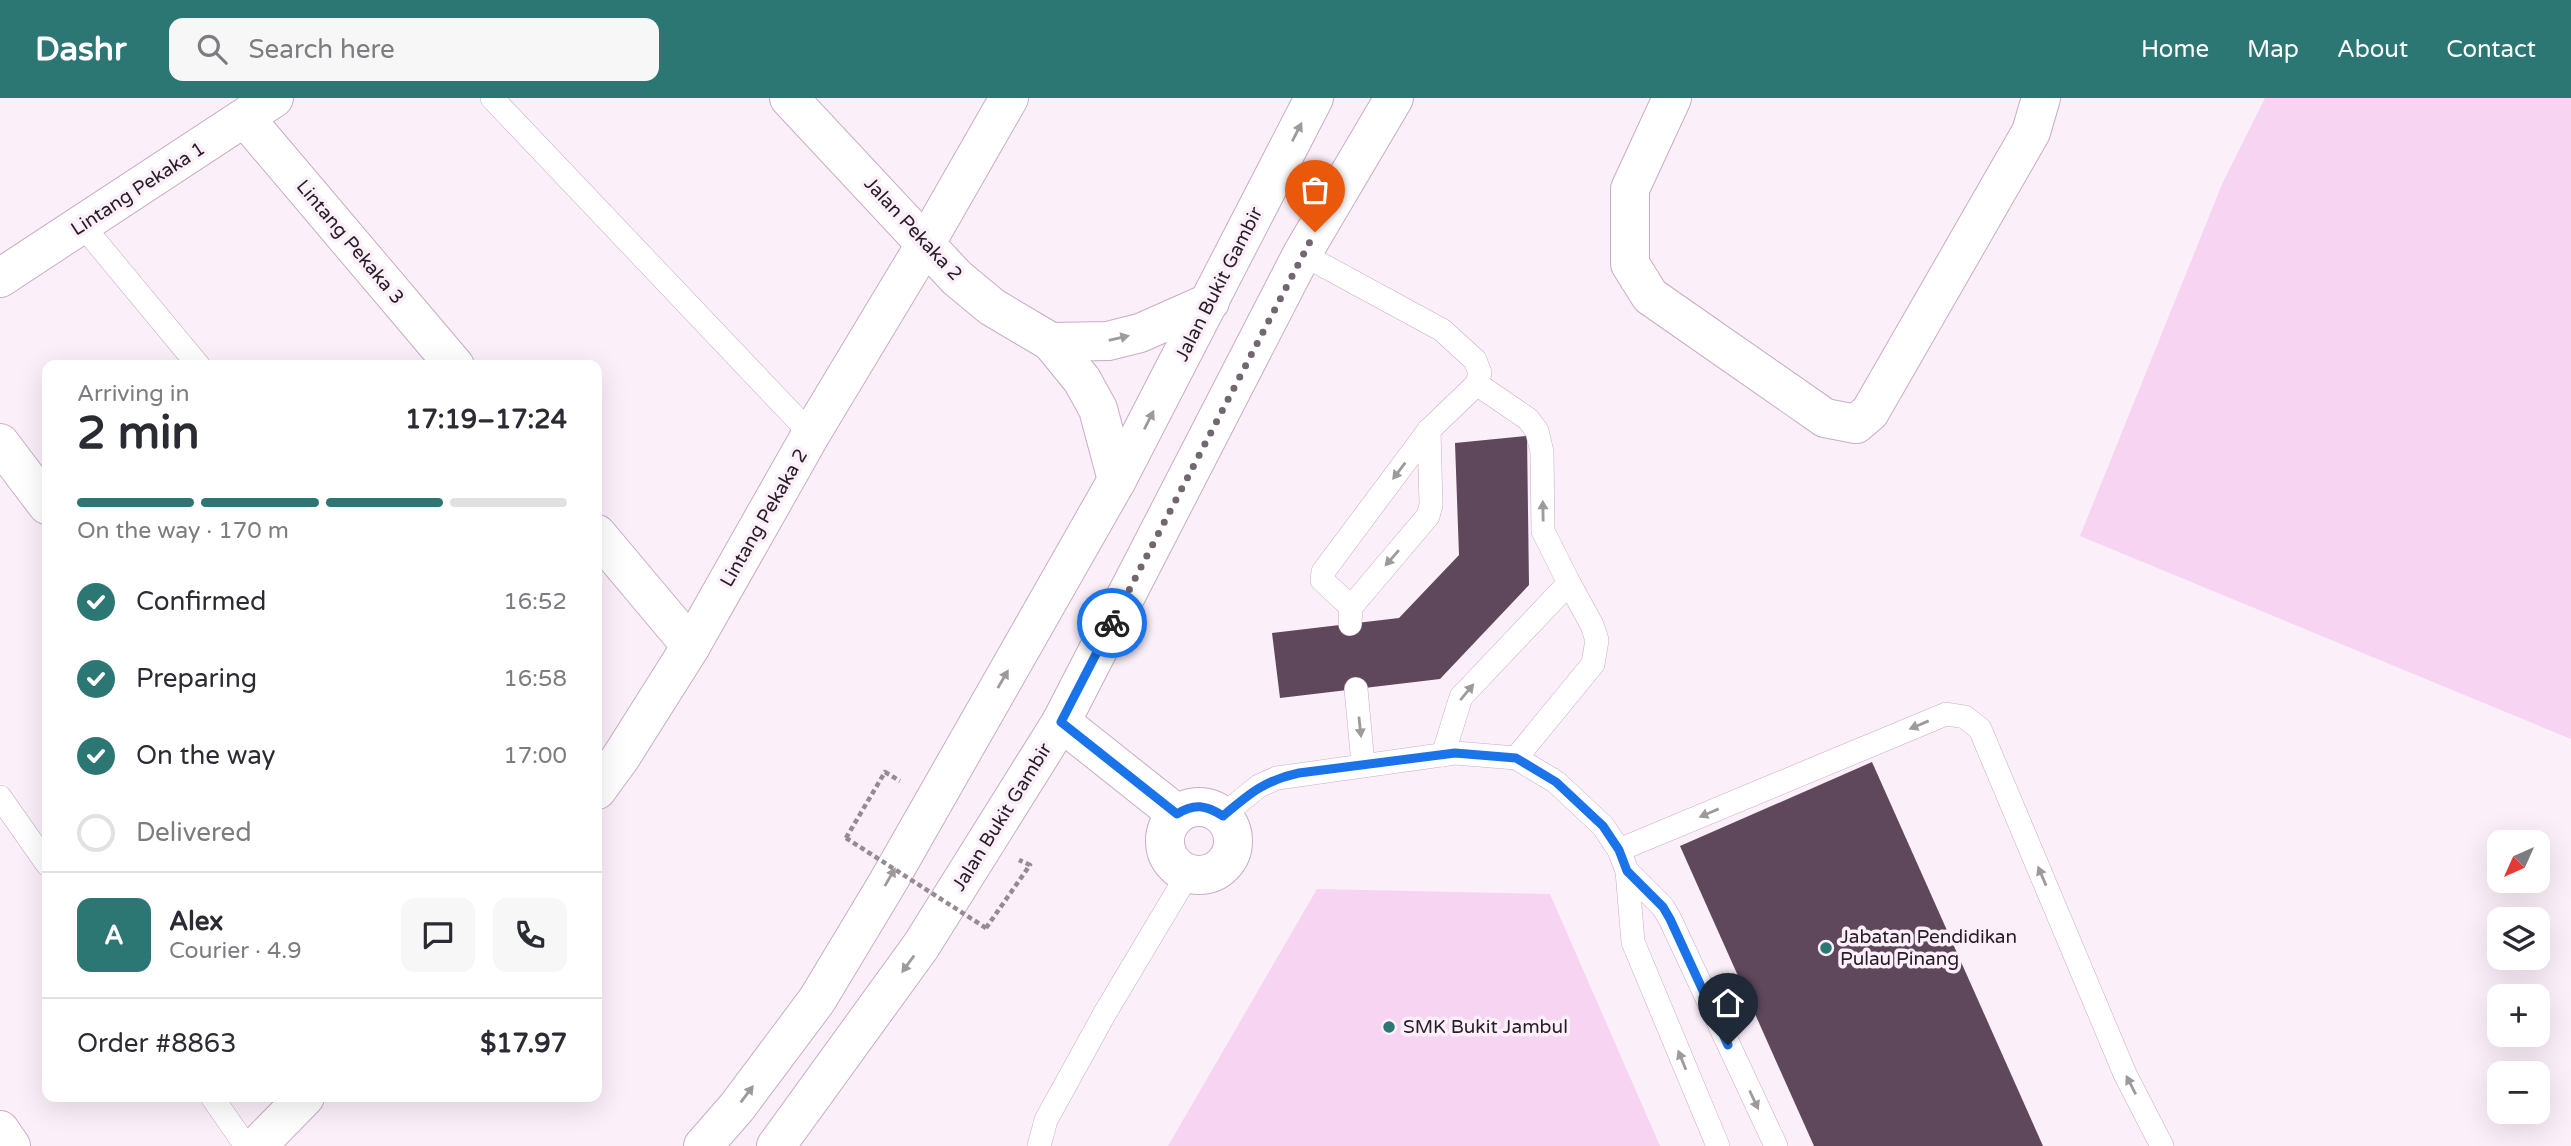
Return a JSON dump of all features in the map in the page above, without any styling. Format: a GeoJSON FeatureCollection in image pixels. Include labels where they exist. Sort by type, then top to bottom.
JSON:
{"type":"FeatureCollection","features":[{"type":"Feature","properties":{"kind":"street","name":"Jalan Pekaka 2"},"geometry":{"type":"LineString","coordinates":[[789,98],[957,278],[992,307],[1051,342],[1082,380],[1098,409],[1117,480]]}},
{"type":"Feature","properties":{"kind":"street","name":"Lintang Pekaka 2"},"geometry":{"type":"LineString","coordinates":[[602,783],[691,646],[811,434],[926,243],[1009,98]]}},
{"type":"Feature","properties":{"kind":"street","name":"Jalan Bukit Gambir"},"geometry":{"type":"LineString","coordinates":[[703,1146],[737,1107],[817,1000],[1117,480],[1314,98]]}},
{"type":"Feature","properties":{"kind":"street","name":"Jalan Bukit Gambir"},"geometry":{"type":"LineString","coordinates":[[776,1146],[921,946],[1061,722],[1302,254],[1394,98]]}},
{"type":"Feature","properties":{"kind":"street"},"geometry":{"type":"LineString","coordinates":[[1672,98],[1630,189],[1630,264],[1650,296],[1825,418],[1856,424],[1871,412],[2031,132],[2041,98]]}},
{"type":"Feature","properties":{"kind":"street","name":"Lintang Pekaka 1"},"geometry":{"type":"LineString","coordinates":[[0,278],[83,226],[258,106]]}},
{"type":"Feature","properties":{"kind":"street","name":"Lintang Pekaka 3"},"geometry":{"type":"LineString","coordinates":[[258,106],[450,360]]}},
{"type":"Feature","properties":{"kind":"street"},"geometry":{"type":"LineString","coordinates":[[1051,342],[1108,341],[1140,333],[1210,302]]}},
{"type":"Feature","properties":{"kind":"street"},"geometry":{"type":"LineString","coordinates":[[0,443],[42,498]]}},
{"type":"Feature","properties":{"kind":"street"},"geometry":{"type":"LineString","coordinates":[[602,540],[691,646]]}},
{"type":"Feature","properties":{"kind":"street"},"geometry":{"type":"LineString","coordinates":[[1061,722],[1177,814]]}},
{"type":"Feature","properties":{"kind":"street"},"geometry":{"type":"LineString","coordinates":[[1200,806],[1212,808],[1223,816],[1231,828],[1234,844],[1229,858],[1218,870],[1203,875],[1188,874],[1175,866],[1167,854],[1164,839],[1167,825],[1177,814],[1188,807],[1200,806]]}},
{"type":"Feature","properties":{"kind":"street"},"geometry":{"type":"LineString","coordinates":[[257,1146],[301,1102]]}},
{"type":"Feature","properties":{"kind":"street"},"geometry":{"type":"LineString","coordinates":[[0,1130],[11,1146]]}},
{"type":"Feature","properties":{"kind":"lane"},"geometry":{"type":"LineString","coordinates":[[492,98],[811,434]]}},
{"type":"Feature","properties":{"kind":"lane"},"geometry":{"type":"LineString","coordinates":[[83,226],[194,360]]}},
{"type":"Feature","properties":{"kind":"lane"},"geometry":{"type":"LineString","coordinates":[[1302,254],[1442,330],[1475,360],[1480,373],[1477,384],[1429,430],[1324,572],[1322,580],[1350,615],[1428,516],[1431,505],[1429,430]]}},
{"type":"Feature","properties":{"kind":"lane"},"geometry":{"type":"LineString","coordinates":[[1477,384],[1528,419],[1537,431],[1542,452],[1543,531],[1592,625],[1597,640],[1593,664],[1516,758]]}},
{"type":"Feature","properties":{"kind":"lane"},"geometry":{"type":"LineString","coordinates":[[1443,755],[1461,697],[1569,583]]}},
{"type":"Feature","properties":{"kind":"lane"},"geometry":{"type":"LineString","coordinates":[[1356,689],[1363,764]]}},
{"type":"Feature","properties":{"kind":"lane"},"geometry":{"type":"LineString","coordinates":[[1623,860],[1946,714],[1965,717],[1980,729],[2125,1074],[2162,1146]]}},
{"type":"Feature","properties":{"kind":"lane"},"geometry":{"type":"LineString","coordinates":[[1223,816],[1259,786],[1278,778],[1363,764],[1465,753],[1516,758],[1556,782],[1603,826],[1623,860],[1663,907],[1776,1146]]}},
{"type":"Feature","properties":{"kind":"lane"},"geometry":{"type":"LineString","coordinates":[[0,797],[42,857]]}},
{"type":"Feature","properties":{"kind":"lane"},"geometry":{"type":"LineString","coordinates":[[1623,860],[1633,942],[1718,1146]]}},
{"type":"Feature","properties":{"kind":"lane"},"geometry":{"type":"LineString","coordinates":[[1039,1146],[1046,1120],[1105,1013],[1188,874]]}},
{"type":"Feature","properties":{"kind":"lane"},"geometry":{"type":"LineString","coordinates":[[215,1102],[246,1146]]}},
{"type":"Feature","properties":{"kind":"path"},"geometry":{"type":"LineString","coordinates":[[933,800],[885,772],[846,838],[986,928]]}},
{"type":"Feature","properties":{"kind":"shaded area"},"geometry":{"type":"Polygon","coordinates":[[[2265,98],[2571,98],[2571,739],[2080,536],[2223,182],[2265,98]]]}},
{"type":"Feature","properties":{"kind":"shaded area","name":"SMK Bukit Jambul"},"geometry":{"type":"Polygon","coordinates":[[[1317,889],[1550,894],[1660,1146],[1168,1146],[1317,889]]]}},
{"type":"Feature","properties":{"kind":"building"},"geometry":{"type":"Polygon","coordinates":[[[1527,436],[1529,585],[1440,679],[1280,698],[1272,633],[1399,618],[1459,555],[1455,443],[1527,436]]]}},
{"type":"Feature","properties":{"kind":"building"},"geometry":{"type":"Polygon","coordinates":[[[1872,762],[2043,1146],[1814,1146],[1680,846],[1872,762]]]}},
{"type":"Feature","properties":{"kind":"way so far"},"geometry":{"type":"LineString","coordinates":[[1112,623],[1315,232]]}},
{"type":"Feature","properties":{"kind":"place","name":"Jabatan Pendidikan Pulau Pinang"},"geometry":{"type":"Point","coordinates":[1826,948]}},
{"type":"Feature","properties":{"kind":"place","name":"SMK Bukit Jambul"},"geometry":{"type":"Point","coordinates":[1389,1027]}},
{"type":"Feature","properties":{"kind":"route"},"geometry":{"type":"LineString","coordinates":[[1112,623],[1061,722],[1177,814],[1188,807],[1200,806],[1212,808],[1223,816],[1259,786],[1299,773],[1455,753],[1516,758],[1556,782],[1603,826],[1619,850],[1627,871],[1663,907],[1728,1045]]}}]}
